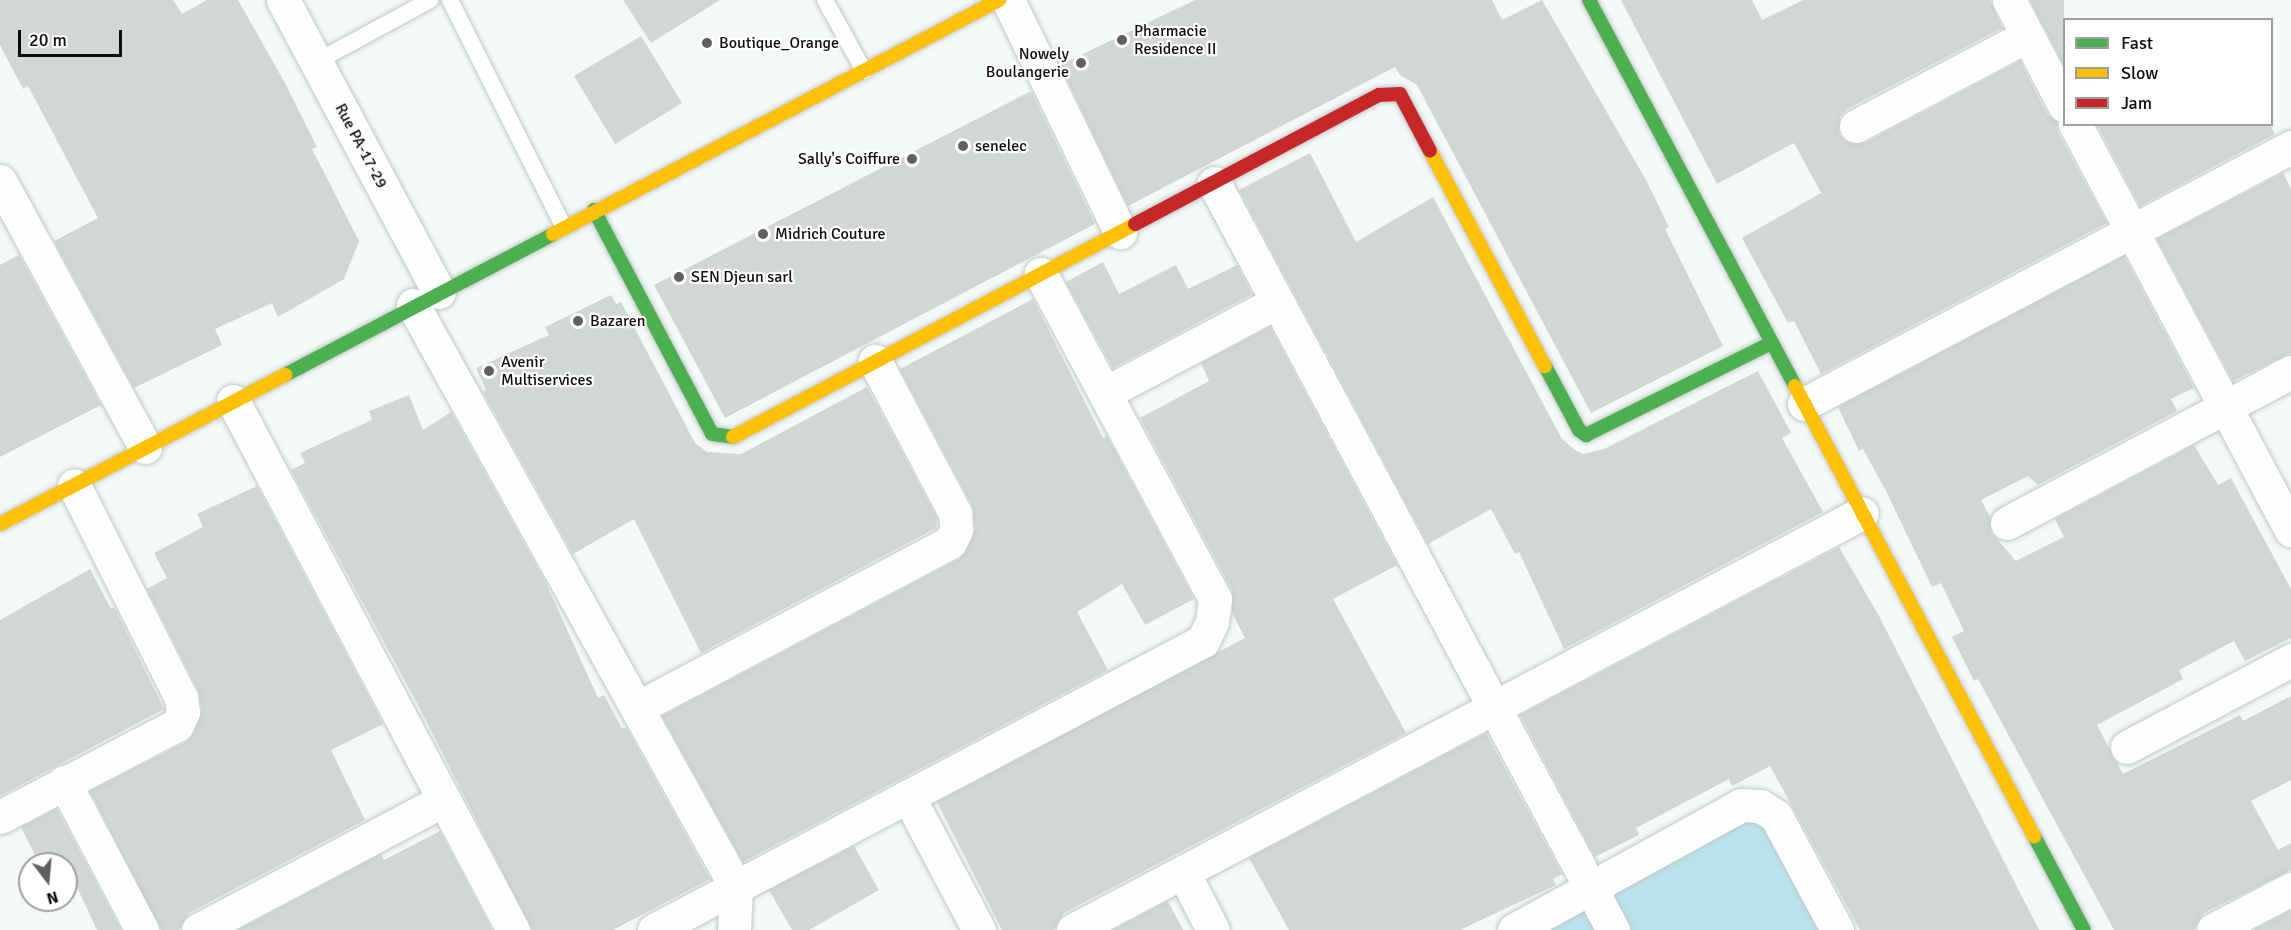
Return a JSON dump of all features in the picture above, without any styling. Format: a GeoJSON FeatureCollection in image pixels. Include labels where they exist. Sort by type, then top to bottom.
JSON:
{"type":"FeatureCollection","features":[{"type":"Feature","properties":{"kind":"street","name":"Rue PA-17-29"},"geometry":{"type":"LineString","coordinates":[[283,0],[316,63],[426,298],[637,708],[736,886]]}},
{"type":"Feature","properties":{"kind":"street"},"geometry":{"type":"LineString","coordinates":[[0,524],[563,226],[999,0]]}},
{"type":"Feature","properties":{"kind":"street"},"geometry":{"type":"LineString","coordinates":[[1008,0],[1120,232]]}},
{"type":"Feature","properties":{"kind":"street"},"geometry":{"type":"LineString","coordinates":[[1589,0],[2084,930]]}},
{"type":"Feature","properties":{"kind":"street"},"geometry":{"type":"LineString","coordinates":[[2009,0],[2063,103]]}},
{"type":"Feature","properties":{"kind":"street"},"geometry":{"type":"LineString","coordinates":[[1856,126],[2028,36]]}},
{"type":"Feature","properties":{"kind":"street"},"geometry":{"type":"LineString","coordinates":[[594,210],[712,434],[732,437],[1379,95],[1400,94],[1579,430],[1586,435],[1771,343]]}},
{"type":"Feature","properties":{"kind":"street"},"geometry":{"type":"LineString","coordinates":[[2076,126],[2291,530]]}},
{"type":"Feature","properties":{"kind":"street"},"geometry":{"type":"LineString","coordinates":[[1804,404],[2291,147]]}},
{"type":"Feature","properties":{"kind":"street"},"geometry":{"type":"LineString","coordinates":[[0,181],[145,447]]}},
{"type":"Feature","properties":{"kind":"street"},"geometry":{"type":"LineString","coordinates":[[1214,183],[1613,930]]}},
{"type":"Feature","properties":{"kind":"street"},"geometry":{"type":"LineString","coordinates":[[654,930],[1203,640],[1212,622],[1215,599],[1041,274]]}},
{"type":"Feature","properties":{"kind":"street"},"geometry":{"type":"LineString","coordinates":[[1105,393],[1277,302]]}},
{"type":"Feature","properties":{"kind":"street"},"geometry":{"type":"LineString","coordinates":[[637,708],[950,542],[956,530],[955,513],[875,362]]}},
{"type":"Feature","properties":{"kind":"street"},"geometry":{"type":"LineString","coordinates":[[2007,523],[2291,372]]}},
{"type":"Feature","properties":{"kind":"street"},"geometry":{"type":"LineString","coordinates":[[233,400],[513,930]]}},
{"type":"Feature","properties":{"kind":"street"},"geometry":{"type":"LineString","coordinates":[[0,817],[177,725],[183,712],[181,698],[74,485]]}},
{"type":"Feature","properties":{"kind":"street"},"geometry":{"type":"LineString","coordinates":[[1073,930],[1862,513]]}},
{"type":"Feature","properties":{"kind":"street"},"geometry":{"type":"LineString","coordinates":[[2127,747],[2291,660]]}},
{"type":"Feature","properties":{"kind":"street"},"geometry":{"type":"LineString","coordinates":[[64,782],[142,930]]}},
{"type":"Feature","properties":{"kind":"street"},"geometry":{"type":"LineString","coordinates":[[908,796],[979,930]]}},
{"type":"Feature","properties":{"kind":"street"},"geometry":{"type":"LineString","coordinates":[[198,930],[444,800]]}},
{"type":"Feature","properties":{"kind":"street"},"geometry":{"type":"LineString","coordinates":[[1514,930],[1741,805],[1760,806],[1776,816],[1837,930]]}},
{"type":"Feature","properties":{"kind":"street"},"geometry":{"type":"LineString","coordinates":[[1183,872],[1213,930]]}},
{"type":"Feature","properties":{"kind":"street"},"geometry":{"type":"LineString","coordinates":[[734,930],[736,886]]}},
{"type":"Feature","properties":{"kind":"street"},"geometry":{"type":"LineString","coordinates":[[2213,930],[2291,889]]}},
{"type":"Feature","properties":{"kind":"lane"},"geometry":{"type":"LineString","coordinates":[[316,63],[430,0]]}},
{"type":"Feature","properties":{"kind":"lane"},"geometry":{"type":"LineString","coordinates":[[450,0],[563,226]]}},
{"type":"Feature","properties":{"kind":"lane"},"geometry":{"type":"LineString","coordinates":[[825,0],[864,71]]}},
{"type":"Feature","properties":{"kind":"shaded area"},"geometry":{"type":"Polygon","coordinates":[[[1761,811],[1824,930],[1535,930],[1761,811]]]}},
{"type":"Feature","properties":{"kind":"building"},"geometry":{"type":"Polygon","coordinates":[[[0,0],[173,0],[182,14],[207,0],[238,0],[285,83],[317,147],[312,149],[359,241],[344,279],[278,317],[272,303],[215,329],[222,345],[134,388],[54,241],[98,218],[28,86],[23,89],[0,45],[0,0]]]}},
{"type":"Feature","properties":{"kind":"building"},"geometry":{"type":"Polygon","coordinates":[[[623,0],[720,0],[651,43],[623,0]]]}},
{"type":"Feature","properties":{"kind":"building"},"geometry":{"type":"Polygon","coordinates":[[[1195,0],[1492,0],[1502,20],[1542,0],[1646,180],[1669,227],[1665,229],[1723,346],[1591,413],[1417,85],[1400,75],[1395,67],[1128,206],[1060,65],[1195,0]]]}},
{"type":"Feature","properties":{"kind":"building"},"geometry":{"type":"Polygon","coordinates":[[[1621,0],[1752,0],[1762,20],[1803,0],[1990,0],[2002,28],[1847,109],[1840,117],[1839,134],[1847,142],[1865,143],[2020,61],[2047,114],[2057,122],[2058,133],[2107,223],[1821,374],[1794,321],[1788,323],[1742,238],[1821,193],[1794,143],[1717,184],[1621,0]]]}},
{"type":"Feature","properties":{"kind":"building"},"geometry":{"type":"Polygon","coordinates":[[[2030,0],[2064,0],[2063,64],[2030,0]]]}},
{"type":"Feature","properties":{"kind":"building"},"geometry":{"type":"Polygon","coordinates":[[[641,36],[682,103],[615,144],[574,76],[641,36]]]}},
{"type":"Feature","properties":{"kind":"building"},"geometry":{"type":"Polygon","coordinates":[[[1031,91],[1095,224],[725,418],[654,285],[1031,91]]]}},
{"type":"Feature","properties":{"kind":"building"},"geometry":{"type":"Polygon","coordinates":[[[2098,126],[2271,126],[2275,134],[2140,206],[2098,126]]]}},
{"type":"Feature","properties":{"kind":"building"},"geometry":{"type":"Polygon","coordinates":[[[1310,153],[1356,242],[1433,197],[1562,439],[1575,450],[1583,454],[1604,449],[1758,371],[1791,433],[1782,438],[1823,512],[1564,649],[1519,552],[1515,554],[1491,509],[1428,544],[1239,190],[1310,153]]]}},
{"type":"Feature","properties":{"kind":"building"},"geometry":{"type":"Polygon","coordinates":[[[2283,173],[2291,189],[2291,353],[2233,381],[2157,239],[2283,173]]]}},
{"type":"Feature","properties":{"kind":"building"},"geometry":{"type":"Polygon","coordinates":[[[19,255],[101,405],[0,457],[0,265],[19,255]]]}},
{"type":"Feature","properties":{"kind":"building"},"geometry":{"type":"Polygon","coordinates":[[[2124,256],[2194,388],[2171,399],[2177,411],[2038,485],[2028,476],[1981,500],[1990,517],[1991,532],[2016,561],[2064,537],[2055,519],[2194,445],[2218,485],[2231,478],[2291,589],[2291,638],[2245,661],[2234,641],[2179,670],[2183,679],[2097,725],[2123,774],[2240,715],[2243,721],[2291,696],[2291,780],[2251,801],[2278,850],[2291,843],[2291,870],[2204,913],[2194,930],[2114,930],[1978,679],[1974,681],[1952,637],[1964,631],[1941,583],[1932,587],[1885,489],[1863,449],[1859,451],[1838,407],[2124,256]]]}},
{"type":"Feature","properties":{"kind":"building"},"geometry":{"type":"Polygon","coordinates":[[[1103,262],[1119,294],[1176,265],[1188,289],[1237,265],[1252,294],[1113,368],[1066,282],[1103,262]]]}},
{"type":"Feature","properties":{"kind":"building"},"geometry":{"type":"Polygon","coordinates":[[[611,295],[616,304],[621,302],[695,443],[707,452],[741,454],[867,387],[937,518],[936,528],[701,653],[634,519],[573,554],[483,392],[486,390],[476,368],[549,335],[545,327],[611,295]]]}},
{"type":"Feature","properties":{"kind":"building"},"geometry":{"type":"Polygon","coordinates":[[[1033,299],[1103,438],[1107,436],[1194,599],[1145,625],[1122,584],[1077,612],[1108,670],[743,862],[662,716],[959,559],[966,551],[975,529],[972,505],[900,369],[1033,299]]]}},
{"type":"Feature","properties":{"kind":"building"},"geometry":{"type":"Polygon","coordinates":[[[1270,327],[1397,565],[1333,599],[1406,733],[1064,913],[1054,930],[1002,930],[937,802],[1245,638],[1232,613],[1232,590],[1140,418],[1209,381],[1201,363],[1270,327]]]}},
{"type":"Feature","properties":{"kind":"building"},"geometry":{"type":"Polygon","coordinates":[[[409,395],[423,430],[451,412],[545,581],[598,698],[604,695],[622,729],[626,727],[710,879],[613,930],[532,930],[418,705],[291,470],[305,463],[300,453],[372,420],[369,411],[409,395]]]}},
{"type":"Feature","properties":{"kind":"building"},"geometry":{"type":"Polygon","coordinates":[[[257,486],[383,724],[331,750],[365,820],[189,913],[179,930],[161,930],[90,791],[186,742],[194,733],[202,710],[198,690],[147,589],[167,578],[154,553],[203,527],[197,514],[257,486]]]}},
{"type":"Feature","properties":{"kind":"building"},"geometry":{"type":"Polygon","coordinates":[[[1839,547],[1879,616],[2039,930],[1860,930],[1770,766],[1732,786],[1729,779],[1636,828],[1639,835],[1595,857],[1520,715],[1839,547]]]}},
{"type":"Feature","properties":{"kind":"building"},"geometry":{"type":"Polygon","coordinates":[[[90,569],[111,609],[114,607],[164,709],[0,796],[0,620],[90,569]]]}},
{"type":"Feature","properties":{"kind":"building"},"geometry":{"type":"Polygon","coordinates":[[[1486,733],[1562,874],[1553,879],[1556,885],[1460,930],[1289,930],[1249,858],[1486,733]]]}},
{"type":"Feature","properties":{"kind":"building"},"geometry":{"type":"Polygon","coordinates":[[[57,809],[121,930],[97,930],[78,890],[78,852],[33,852],[21,827],[57,809]]]}},
{"type":"Feature","properties":{"kind":"building"},"geometry":{"type":"Polygon","coordinates":[[[440,831],[492,930],[238,930],[381,854],[384,860],[440,831]]]}},
{"type":"Feature","properties":{"kind":"building"},"geometry":{"type":"Polygon","coordinates":[[[854,846],[879,890],[809,930],[792,930],[769,890],[854,846]]]}},
{"type":"Feature","properties":{"kind":"building"},"geometry":{"type":"Polygon","coordinates":[[[1168,901],[1183,930],[1113,930],[1168,901]]]}},
{"type":"Feature","properties":{"kind":"building"},"geometry":{"type":"Polygon","coordinates":[[[2291,910],[2291,930],[2253,930],[2291,910]]]}},
{"type":"Feature","properties":{"kind":"traffic: fast"},"geometry":{"type":"LineString","coordinates":[[1589,0],[1795,386]]}},
{"type":"Feature","properties":{"kind":"traffic: fast"},"geometry":{"type":"LineString","coordinates":[[594,210],[712,434],[733,437]]}},
{"type":"Feature","properties":{"kind":"traffic: fast"},"geometry":{"type":"LineString","coordinates":[[285,375],[553,234]]}},
{"type":"Feature","properties":{"kind":"traffic: fast"},"geometry":{"type":"LineString","coordinates":[[1545,366],[1579,430],[1586,435],[1771,343]]}},
{"type":"Feature","properties":{"kind":"traffic: fast"},"geometry":{"type":"LineString","coordinates":[[2034,836],[2084,930]]}},
{"type":"Feature","properties":{"kind":"traffic: slow"},"geometry":{"type":"LineString","coordinates":[[553,234],[999,0]]}},
{"type":"Feature","properties":{"kind":"traffic: slow"},"geometry":{"type":"LineString","coordinates":[[1430,151],[1545,366]]}},
{"type":"Feature","properties":{"kind":"traffic: slow"},"geometry":{"type":"LineString","coordinates":[[733,437],[1135,224]]}},
{"type":"Feature","properties":{"kind":"traffic: slow"},"geometry":{"type":"LineString","coordinates":[[0,524],[285,375]]}},
{"type":"Feature","properties":{"kind":"traffic: slow"},"geometry":{"type":"LineString","coordinates":[[1795,386],[2034,836]]}},
{"type":"Feature","properties":{"kind":"traffic: jam"},"geometry":{"type":"LineString","coordinates":[[1135,224],[1379,95],[1400,94],[1430,151]]}},
{"type":"Feature","properties":{"kind":"place","name":"Pharmacie Residence II"},"geometry":{"type":"Point","coordinates":[1122,40]}},
{"type":"Feature","properties":{"kind":"place","name":"Boutique_Orange"},"geometry":{"type":"Point","coordinates":[707,43]}},
{"type":"Feature","properties":{"kind":"place","name":"Nowely Boulangerie"},"geometry":{"type":"Point","coordinates":[1081,63]}},
{"type":"Feature","properties":{"kind":"place","name":"senelec"},"geometry":{"type":"Point","coordinates":[963,146]}},
{"type":"Feature","properties":{"kind":"place","name":"Sally's Coiffure"},"geometry":{"type":"Point","coordinates":[912,159]}},
{"type":"Feature","properties":{"kind":"place","name":"Midrich Couture"},"geometry":{"type":"Point","coordinates":[763,234]}},
{"type":"Feature","properties":{"kind":"place","name":"SEN Djeun sarl"},"geometry":{"type":"Point","coordinates":[679,277]}},
{"type":"Feature","properties":{"kind":"place","name":"Bazaren"},"geometry":{"type":"Point","coordinates":[578,321]}},
{"type":"Feature","properties":{"kind":"place","name":"Avenir Multiservices"},"geometry":{"type":"Point","coordinates":[489,371]}}]}
